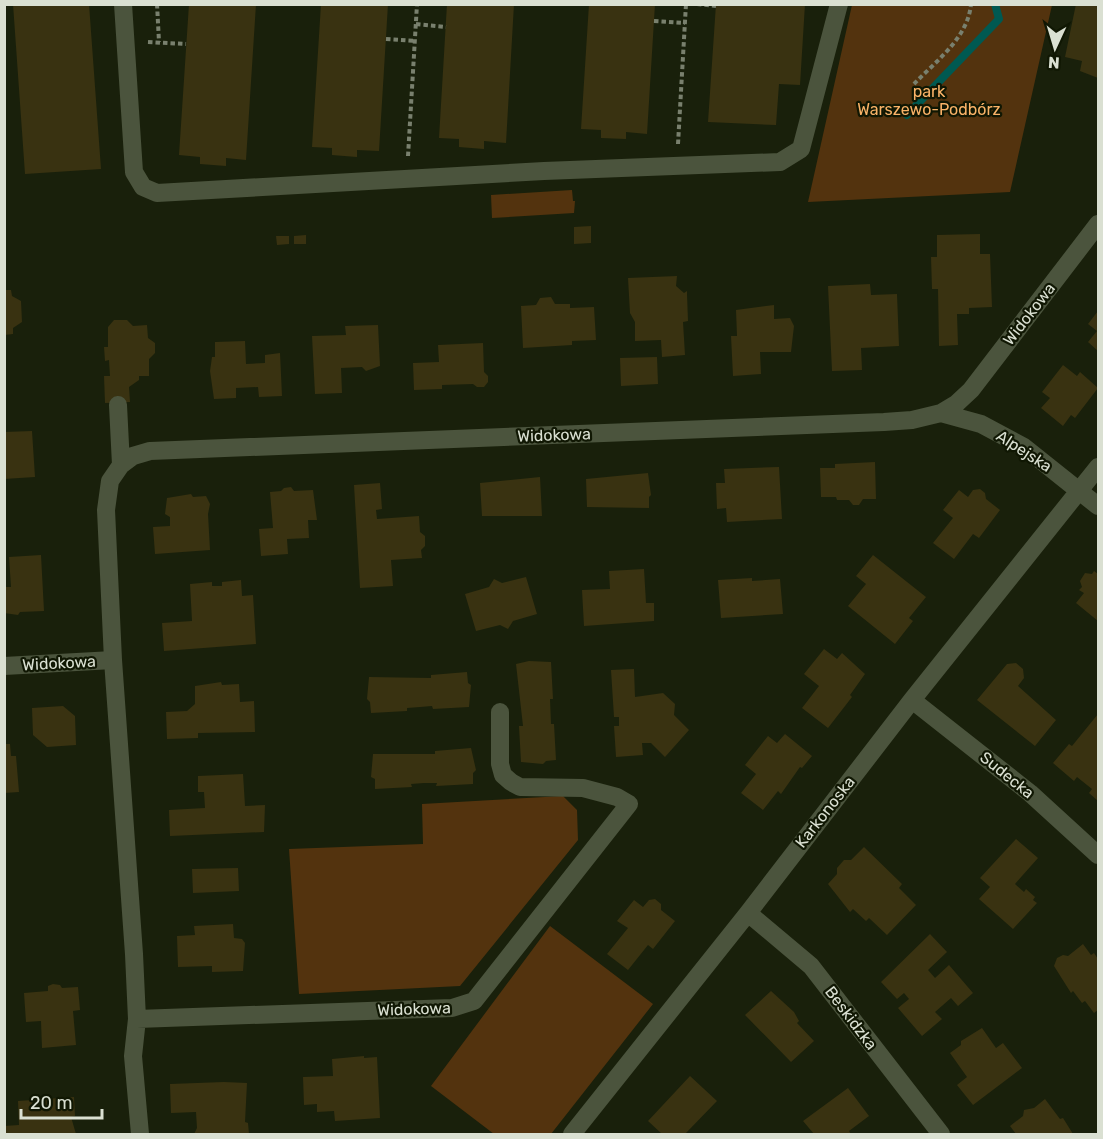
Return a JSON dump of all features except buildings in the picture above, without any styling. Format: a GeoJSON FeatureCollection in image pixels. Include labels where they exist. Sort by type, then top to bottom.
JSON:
{"type":"FeatureCollection","features":[{"type":"Feature","properties":{"kind":"street"},"geometry":{"type":"LineString","coordinates":[[123,4],[134,172],[143,187],[157,193],[780,162],[801,149],[839,4]]}},
{"type":"Feature","properties":{"kind":"street","name":"Widokowa"},"geometry":{"type":"LineString","coordinates":[[140,1134],[133,1056],[137,1019],[105,510],[110,481],[121,465],[133,456],[150,451],[884,422],[912,420],[941,413],[971,390],[1098,224]]}},
{"type":"Feature","properties":{"kind":"street"},"geometry":{"type":"LineString","coordinates":[[118,405],[121,465]]}},
{"type":"Feature","properties":{"kind":"street","name":"Alpejska"},"geometry":{"type":"LineString","coordinates":[[941,413],[981,424],[1024,447],[1098,506]]}},
{"type":"Feature","properties":{"kind":"street","name":"Karkonoska"},"geometry":{"type":"LineString","coordinates":[[582,1131],[912,700],[1098,467]]}},
{"type":"Feature","properties":{"kind":"street","name":"Widokowa"},"geometry":{"type":"LineString","coordinates":[[4,666],[113,660]]}},
{"type":"Feature","properties":{"kind":"street","name":"Sudecka"},"geometry":{"type":"LineString","coordinates":[[912,700],[1030,793],[1098,855]]}},
{"type":"Feature","properties":{"kind":"street","name":"Widokowa"},"geometry":{"type":"LineString","coordinates":[[137,1019],[465,1006],[484,992],[629,804],[583,788],[520,787],[511,782],[503,775],[500,764],[500,712]]}},
{"type":"Feature","properties":{"kind":"street","name":"Beskidzka"},"geometry":{"type":"LineString","coordinates":[[748,913],[811,966],[941,1134]]}},
{"type":"Feature","properties":{"kind":"path"},"geometry":{"type":"LineString","coordinates":[[157,4],[159,42]]}},
{"type":"Feature","properties":{"kind":"path"},"geometry":{"type":"LineString","coordinates":[[407,179],[417,4]]}},
{"type":"Feature","properties":{"kind":"path"},"geometry":{"type":"LineString","coordinates":[[677,166],[686,4]]}},
{"type":"Feature","properties":{"kind":"path"},"geometry":{"type":"LineString","coordinates":[[697,4],[716,6]]}},
{"type":"Feature","properties":{"kind":"path"},"geometry":{"type":"LineString","coordinates":[[914,84],[963,32],[970,17],[971,4]]}},
{"type":"Feature","properties":{"kind":"path"},"geometry":{"type":"LineString","coordinates":[[654,21],[685,24]]}},
{"type":"Feature","properties":{"kind":"path"},"geometry":{"type":"LineString","coordinates":[[416,24],[446,27]]}},
{"type":"Feature","properties":{"kind":"path"},"geometry":{"type":"LineString","coordinates":[[386,39],[415,41]]}},
{"type":"Feature","properties":{"kind":"path"},"geometry":{"type":"LineString","coordinates":[[125,40],[186,44]]}},
{"type":"Feature","properties":{"kind":"green space","name":"park Warszewo-Podbórz"},"geometry":{"type":"Polygon","coordinates":[[[852,5],[1052,5],[1010,192],[808,202],[852,5]]]}},
{"type":"Feature","properties":{"kind":"green space"},"geometry":{"type":"Polygon","coordinates":[[[572,190],[573,201],[575,201],[574,213],[492,218],[491,195],[572,190]]]}},
{"type":"Feature","properties":{"kind":"green space"},"geometry":{"type":"Polygon","coordinates":[[[563,796],[577,810],[578,840],[460,986],[299,994],[289,849],[423,844],[422,804],[563,796]]]}},
{"type":"Feature","properties":{"kind":"green space"},"geometry":{"type":"Polygon","coordinates":[[[550,926],[653,1004],[551,1134],[494,1134],[431,1086],[550,926]]]}},
{"type":"Feature","properties":{"kind":"waterway"},"geometry":{"type":"LineString","coordinates":[[907,115],[999,19],[995,4]]}}]}
